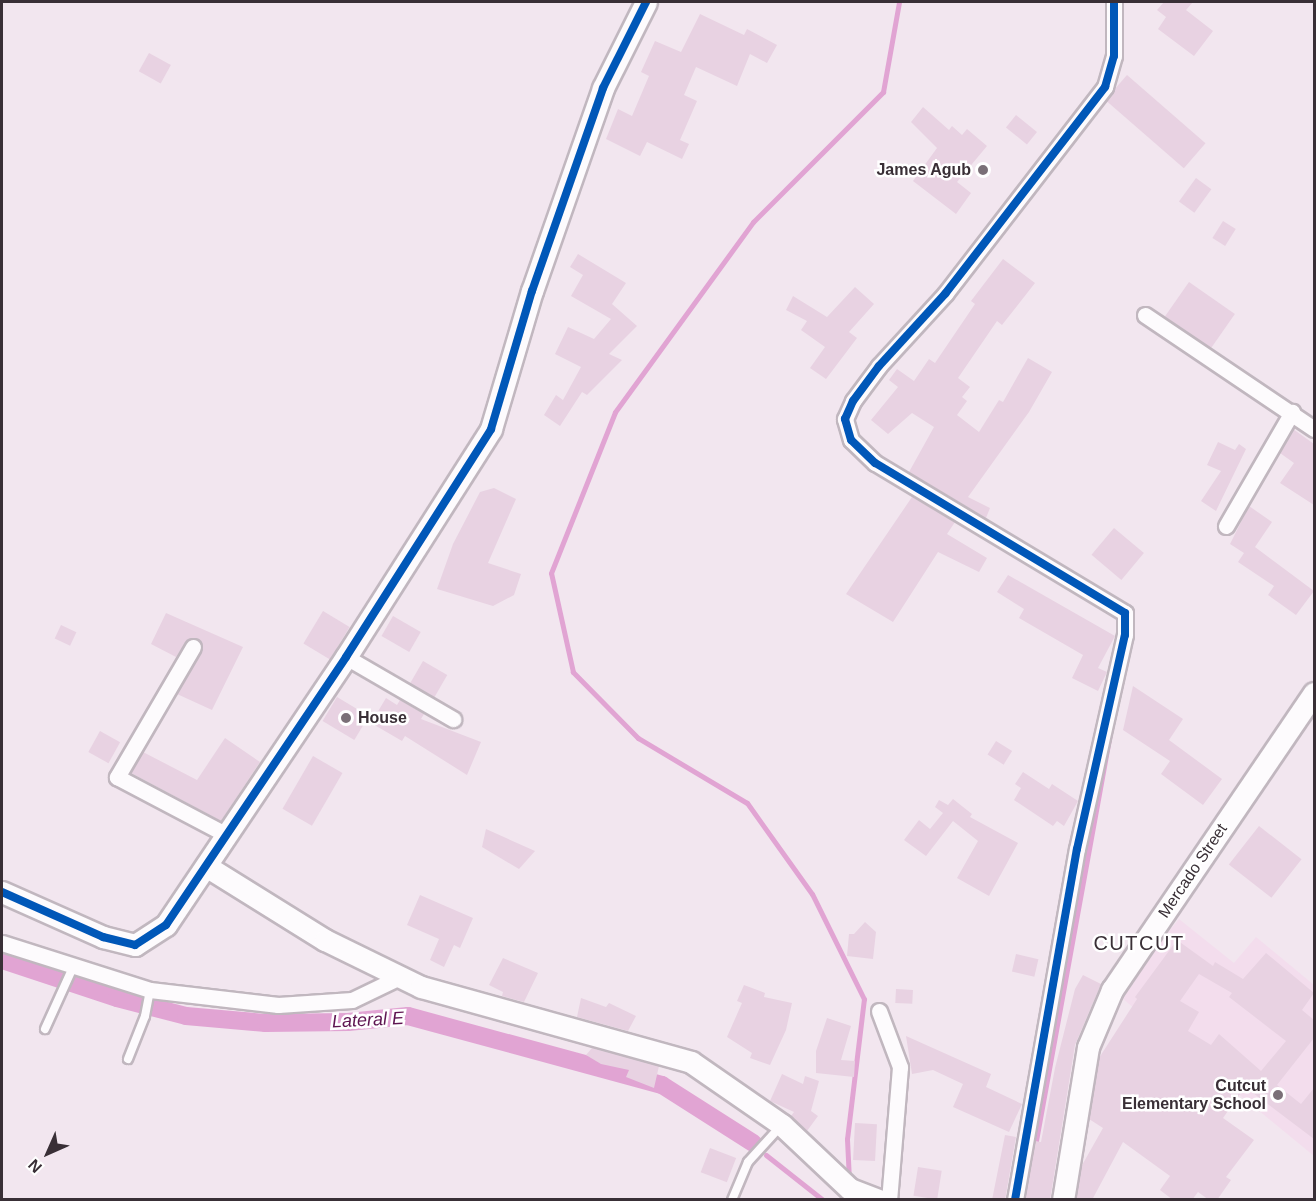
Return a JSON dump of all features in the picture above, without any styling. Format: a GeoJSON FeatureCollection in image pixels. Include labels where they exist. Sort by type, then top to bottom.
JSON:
{"type":"FeatureCollection","features":[{"type":"Feature","properties":{"kind":"street"},"geometry":{"type":"LineString","coordinates":[[2,892],[103,937],[135,945],[166,925],[346,657],[491,429],[532,291],[603,88],[646,2]]}},
{"type":"Feature","properties":{"kind":"street"},"geometry":{"type":"LineString","coordinates":[[1015,1200],[1077,849],[1125,635],[1125,613],[875,463],[851,440],[845,419],[853,401],[879,366],[945,294],[1105,87],[1114,56],[1114,2]]}},
{"type":"Feature","properties":{"kind":"street"},"geometry":{"type":"LineString","coordinates":[[1145,315],[1314,429]]}},
{"type":"Feature","properties":{"kind":"street"},"geometry":{"type":"LineString","coordinates":[[1226,526],[1292,412]]}},
{"type":"Feature","properties":{"kind":"street"},"geometry":{"type":"LineString","coordinates":[[193,647],[117,777],[227,835]]}},
{"type":"Feature","properties":{"kind":"street"},"geometry":{"type":"LineString","coordinates":[[346,657],[453,720]]}},
{"type":"Feature","properties":{"kind":"street","name":"Mercado Street"},"geometry":{"type":"LineString","coordinates":[[1063,1200],[1088,1047],[1112,990],[1314,693]]}},
{"type":"Feature","properties":{"kind":"street"},"geometry":{"type":"LineString","coordinates":[[206,866],[325,940],[421,987],[691,1062],[782,1125],[850,1189],[878,1200]]}},
{"type":"Feature","properties":{"kind":"street"},"geometry":{"type":"LineString","coordinates":[[2,943],[149,993],[278,1005],[352,1000],[400,977]]}},
{"type":"Feature","properties":{"kind":"street"},"geometry":{"type":"LineString","coordinates":[[879,1011],[900,1066],[889,1200]]}},
{"type":"Feature","properties":{"kind":"lane"},"geometry":{"type":"LineString","coordinates":[[45,1029],[74,968]]}},
{"type":"Feature","properties":{"kind":"lane"},"geometry":{"type":"LineString","coordinates":[[128,1059],[145,1016],[149,993]]}},
{"type":"Feature","properties":{"kind":"lane"},"geometry":{"type":"LineString","coordinates":[[732,1200],[748,1162],[782,1125]]}},
{"type":"Feature","properties":{"kind":"shaded area","name":"Cutcut Elementary School"},"geometry":{"type":"Polygon","coordinates":[[[1179,919],[1234,963],[1256,937],[1314,985],[1314,1156],[1117,994],[1179,919]]]}},
{"type":"Feature","properties":{"kind":"building"},"geometry":{"type":"Polygon","coordinates":[[[1164,2],[1193,2],[1186,10],[1213,31],[1194,56],[1158,29],[1166,17],[1157,10],[1164,2]]]}},
{"type":"Feature","properties":{"kind":"building"},"geometry":{"type":"Polygon","coordinates":[[[700,14],[744,35],[747,29],[777,45],[767,63],[750,54],[737,86],[696,67],[684,95],[697,101],[680,140],[689,144],[682,159],[647,142],[640,156],[606,139],[618,109],[632,116],[649,76],[641,72],[655,41],[681,52],[700,14]]]}},
{"type":"Feature","properties":{"kind":"building"},"geometry":{"type":"Polygon","coordinates":[[[149,53],[171,65],[161,83],[139,71],[149,53]]]}},
{"type":"Feature","properties":{"kind":"building"},"geometry":{"type":"Polygon","coordinates":[[[1127,75],[1205,143],[1184,168],[1105,100],[1127,75]]]}},
{"type":"Feature","properties":{"kind":"building"},"geometry":{"type":"Polygon","coordinates":[[[923,107],[949,130],[952,126],[962,135],[967,129],[987,146],[957,182],[971,193],[956,214],[913,181],[937,148],[911,122],[923,107]]]}},
{"type":"Feature","properties":{"kind":"building"},"geometry":{"type":"Polygon","coordinates":[[[1016,115],[1037,132],[1027,144],[1006,127],[1016,115]]]}},
{"type":"Feature","properties":{"kind":"building"},"geometry":{"type":"Polygon","coordinates":[[[1196,178],[1211,189],[1194,213],[1179,201],[1196,178]]]}},
{"type":"Feature","properties":{"kind":"building"},"geometry":{"type":"Polygon","coordinates":[[[1223,221],[1236,229],[1225,246],[1212,238],[1223,221]]]}},
{"type":"Feature","properties":{"kind":"building"},"geometry":{"type":"Polygon","coordinates":[[[578,254],[626,283],[612,304],[637,326],[609,354],[622,360],[587,395],[582,392],[560,426],[544,415],[556,395],[563,400],[581,367],[555,354],[568,327],[594,339],[611,319],[571,296],[583,275],[570,267],[578,254]]]}},
{"type":"Feature","properties":{"kind":"building"},"geometry":{"type":"Polygon","coordinates":[[[1003,259],[1035,283],[1002,325],[997,321],[958,378],[970,387],[962,397],[967,401],[957,415],[979,432],[999,400],[1003,402],[1028,358],[1052,372],[1029,412],[968,497],[990,508],[986,518],[909,472],[934,427],[912,413],[888,434],[871,420],[898,387],[889,380],[897,369],[914,381],[929,359],[935,363],[975,304],[971,301],[1003,259]]]}},
{"type":"Feature","properties":{"kind":"building"},"geometry":{"type":"Polygon","coordinates":[[[1189,282],[1235,314],[1211,349],[1165,316],[1189,282]]]}},
{"type":"Feature","properties":{"kind":"building"},"geometry":{"type":"Polygon","coordinates":[[[855,287],[874,304],[849,332],[857,338],[826,379],[810,368],[825,347],[801,330],[807,321],[786,310],[793,296],[827,317],[855,287]]]}},
{"type":"Feature","properties":{"kind":"building"},"geometry":{"type":"Polygon","coordinates":[[[1293,429],[1314,444],[1314,505],[1280,483],[1294,463],[1280,453],[1293,429]]]}},
{"type":"Feature","properties":{"kind":"building"},"geometry":{"type":"Polygon","coordinates":[[[1218,442],[1235,450],[1239,444],[1246,449],[1216,511],[1201,501],[1221,471],[1207,465],[1218,442]]]}},
{"type":"Feature","properties":{"kind":"building"},"geometry":{"type":"Polygon","coordinates":[[[494,488],[516,499],[488,563],[521,574],[514,595],[493,606],[437,589],[453,544],[480,492],[494,488]]]}},
{"type":"Feature","properties":{"kind":"building"},"geometry":{"type":"Polygon","coordinates":[[[912,497],[955,522],[947,534],[987,558],[979,572],[938,552],[893,622],[846,594],[912,497]]]}},
{"type":"Feature","properties":{"kind":"building"},"geometry":{"type":"Polygon","coordinates":[[[1249,506],[1272,522],[1255,547],[1314,591],[1296,615],[1268,595],[1274,586],[1238,562],[1244,553],[1230,544],[1249,506]]]}},
{"type":"Feature","properties":{"kind":"building"},"geometry":{"type":"Polygon","coordinates":[[[1114,528],[1144,553],[1121,580],[1092,555],[1114,528]]]}},
{"type":"Feature","properties":{"kind":"building"},"geometry":{"type":"Polygon","coordinates":[[[1008,575],[1115,636],[1098,668],[1107,672],[1098,691],[1072,678],[1083,655],[1019,618],[1024,609],[997,592],[1008,575]]]}},
{"type":"Feature","properties":{"kind":"building"},"geometry":{"type":"Polygon","coordinates":[[[323,611],[350,627],[330,660],[303,644],[323,611]]]}},
{"type":"Feature","properties":{"kind":"building"},"geometry":{"type":"Polygon","coordinates":[[[166,613],[243,647],[212,710],[177,694],[201,652],[201,642],[188,639],[176,657],[151,644],[166,613]]]}},
{"type":"Feature","properties":{"kind":"building"},"geometry":{"type":"Polygon","coordinates":[[[393,616],[421,632],[409,652],[382,636],[393,616]]]}},
{"type":"Feature","properties":{"kind":"building"},"geometry":{"type":"Polygon","coordinates":[[[61,625],[76,632],[70,646],[55,639],[61,625]]]}},
{"type":"Feature","properties":{"kind":"building"},"geometry":{"type":"Polygon","coordinates":[[[423,661],[447,675],[434,698],[410,684],[423,661]]]}},
{"type":"Feature","properties":{"kind":"building"},"geometry":{"type":"Polygon","coordinates":[[[1133,686],[1183,719],[1169,740],[1222,779],[1203,805],[1161,774],[1170,761],[1123,730],[1133,686]]]}},
{"type":"Feature","properties":{"kind":"building","name":"House"},"geometry":{"type":"Polygon","coordinates":[[[337,697],[369,716],[354,740],[323,721],[337,697]]]}},
{"type":"Feature","properties":{"kind":"building"},"geometry":{"type":"Polygon","coordinates":[[[386,698],[397,705],[400,700],[424,714],[421,719],[481,742],[467,775],[405,736],[402,741],[371,723],[386,698]]]}},
{"type":"Feature","properties":{"kind":"building"},"geometry":{"type":"Polygon","coordinates":[[[100,731],[120,742],[108,763],[88,752],[100,731]]]}},
{"type":"Feature","properties":{"kind":"building"},"geometry":{"type":"Polygon","coordinates":[[[225,738],[260,762],[221,821],[131,773],[143,752],[197,780],[225,738]]]}},
{"type":"Feature","properties":{"kind":"building"},"geometry":{"type":"Polygon","coordinates":[[[996,741],[1012,751],[1004,765],[988,755],[996,741]]]}},
{"type":"Feature","properties":{"kind":"building"},"geometry":{"type":"Polygon","coordinates":[[[313,756],[342,773],[312,826],[282,809],[313,756]]]}},
{"type":"Feature","properties":{"kind":"building"},"geometry":{"type":"Polygon","coordinates":[[[1023,772],[1049,789],[1052,784],[1078,801],[1064,826],[1057,821],[1053,826],[1014,800],[1021,788],[1015,784],[1023,772]]]}},
{"type":"Feature","properties":{"kind":"building"},"geometry":{"type":"Polygon","coordinates":[[[953,799],[972,814],[970,817],[1018,843],[989,896],[957,878],[978,841],[953,821],[926,856],[904,840],[919,820],[930,829],[943,813],[935,807],[939,800],[948,805],[953,799]]]}},
{"type":"Feature","properties":{"kind":"building"},"geometry":{"type":"Polygon","coordinates":[[[1259,826],[1302,859],[1271,898],[1229,865],[1259,826]]]}},
{"type":"Feature","properties":{"kind":"building"},"geometry":{"type":"Polygon","coordinates":[[[486,829],[535,851],[519,869],[482,847],[486,829]]]}},
{"type":"Feature","properties":{"kind":"building"},"geometry":{"type":"Polygon","coordinates":[[[420,895],[473,918],[460,948],[454,945],[444,967],[430,960],[439,939],[407,925],[420,895]]]}},
{"type":"Feature","properties":{"kind":"building"},"geometry":{"type":"Polygon","coordinates":[[[865,922],[876,932],[873,959],[847,956],[849,934],[854,934],[865,922]]]}},
{"type":"Feature","properties":{"kind":"building"},"geometry":{"type":"Polygon","coordinates":[[[1177,940],[1213,966],[1215,962],[1243,979],[1266,953],[1314,993],[1302,1010],[1314,1020],[1314,1038],[1277,1085],[1301,1104],[1314,1088],[1314,1139],[1245,1087],[1223,1118],[1254,1140],[1226,1177],[1231,1180],[1217,1200],[1209,1200],[1198,1192],[1192,1200],[1173,1200],[1160,1190],[1170,1176],[1123,1142],[1092,1200],[1076,1200],[1081,1167],[1103,1128],[1089,1119],[1099,1058],[1137,999],[1135,997],[1177,940]],[[1199,974],[1180,1001],[1199,1012],[1188,1031],[1211,1045],[1219,1034],[1261,1071],[1286,1041],[1229,997],[1232,993],[1199,974]]]}},
{"type":"Feature","properties":{"kind":"building"},"geometry":{"type":"Polygon","coordinates":[[[1016,954],[1038,959],[1034,977],[1012,972],[1016,954]]]}},
{"type":"Feature","properties":{"kind":"building"},"geometry":{"type":"Polygon","coordinates":[[[503,958],[538,973],[524,1002],[502,996],[503,992],[489,985],[503,958]]]}},
{"type":"Feature","properties":{"kind":"building"},"geometry":{"type":"Polygon","coordinates":[[[1083,975],[1101,984],[1075,1045],[1050,1200],[1025,1200],[1035,1141],[1041,1142],[1055,1068],[1075,989],[1083,975]]]}},
{"type":"Feature","properties":{"kind":"building"},"geometry":{"type":"Polygon","coordinates":[[[744,985],[765,993],[764,997],[792,1003],[786,1030],[770,1065],[750,1058],[752,1053],[727,1037],[742,1003],[737,1001],[744,985]]]}},
{"type":"Feature","properties":{"kind":"building"},"geometry":{"type":"Polygon","coordinates":[[[896,989],[913,990],[912,1004],[895,1003],[896,989]]]}},
{"type":"Feature","properties":{"kind":"building"},"geometry":{"type":"Polygon","coordinates":[[[581,998],[606,1007],[609,1003],[636,1016],[628,1031],[577,1017],[581,998]]]}},
{"type":"Feature","properties":{"kind":"building"},"geometry":{"type":"Polygon","coordinates":[[[827,1018],[851,1026],[841,1060],[855,1061],[854,1077],[816,1073],[816,1051],[827,1018]]]}},
{"type":"Feature","properties":{"kind":"building"},"geometry":{"type":"Polygon","coordinates":[[[906,1036],[991,1074],[986,1087],[1022,1104],[1009,1132],[953,1107],[963,1084],[933,1070],[912,1074],[906,1036]]]}},
{"type":"Feature","properties":{"kind":"building"},"geometry":{"type":"Polygon","coordinates":[[[592,1048],[659,1066],[654,1088],[626,1077],[629,1070],[601,1064],[586,1055],[592,1048]]]}},
{"type":"Feature","properties":{"kind":"building"},"geometry":{"type":"Polygon","coordinates":[[[782,1074],[803,1084],[805,1076],[819,1081],[811,1111],[818,1116],[807,1131],[791,1116],[794,1112],[770,1101],[782,1074]]]}},
{"type":"Feature","properties":{"kind":"building"},"geometry":{"type":"Polygon","coordinates":[[[855,1123],[877,1124],[875,1161],[853,1160],[855,1123]]]}},
{"type":"Feature","properties":{"kind":"building"},"geometry":{"type":"Polygon","coordinates":[[[1005,1135],[1016,1137],[1005,1200],[992,1200],[1005,1135]]]}},
{"type":"Feature","properties":{"kind":"building"},"geometry":{"type":"Polygon","coordinates":[[[710,1148],[736,1158],[727,1182],[701,1172],[710,1148]]]}},
{"type":"Feature","properties":{"kind":"building"},"geometry":{"type":"Polygon","coordinates":[[[918,1167],[942,1171],[937,1199],[913,1196],[918,1167]]]}},
{"type":"Feature","properties":{"kind":"waterway"},"geometry":{"type":"LineString","coordinates":[[849,1180],[847,1139],[864,999],[812,894],[747,803],[638,738],[573,672],[551,573],[615,412],[753,222],[883,92],[899,2]]}},
{"type":"Feature","properties":{"kind":"waterway"},"geometry":{"type":"LineString","coordinates":[[1035,1146],[1111,728]]}},
{"type":"Feature","properties":{"kind":"waterway","name":"Lateral E"},"geometry":{"type":"LineString","coordinates":[[2,960],[117,998],[186,1016],[266,1023],[348,1022],[408,1016],[662,1085],[753,1143]]}},
{"type":"Feature","properties":{"kind":"waterway"},"geometry":{"type":"LineString","coordinates":[[766,1155],[823,1200]]}},
{"type":"Feature","properties":{"kind":"cycle path"},"geometry":{"type":"LineString","coordinates":[[2,892],[103,937],[135,945],[166,925],[346,657],[491,429],[532,291],[603,88],[646,2]]}},
{"type":"Feature","properties":{"kind":"cycle path"},"geometry":{"type":"LineString","coordinates":[[1015,1200],[1077,849],[1125,635],[1125,613],[875,463],[851,440],[845,419],[853,401],[879,366],[945,294],[1105,87],[1114,56],[1114,2]]}},
{"type":"Feature","properties":{"kind":"place","name":"James Agub"},"geometry":{"type":"Point","coordinates":[983,170]}},
{"type":"Feature","properties":{"kind":"place","name":"House"},"geometry":{"type":"Point","coordinates":[346,718]}},
{"type":"Feature","properties":{"kind":"place","name":"Cutcut Elementary School"},"geometry":{"type":"Point","coordinates":[1278,1095]}},
{"type":"Feature","properties":{"kind":"district","name":"CUTCUT"},"geometry":{"type":"Point","coordinates":[1139,943]}}]}
